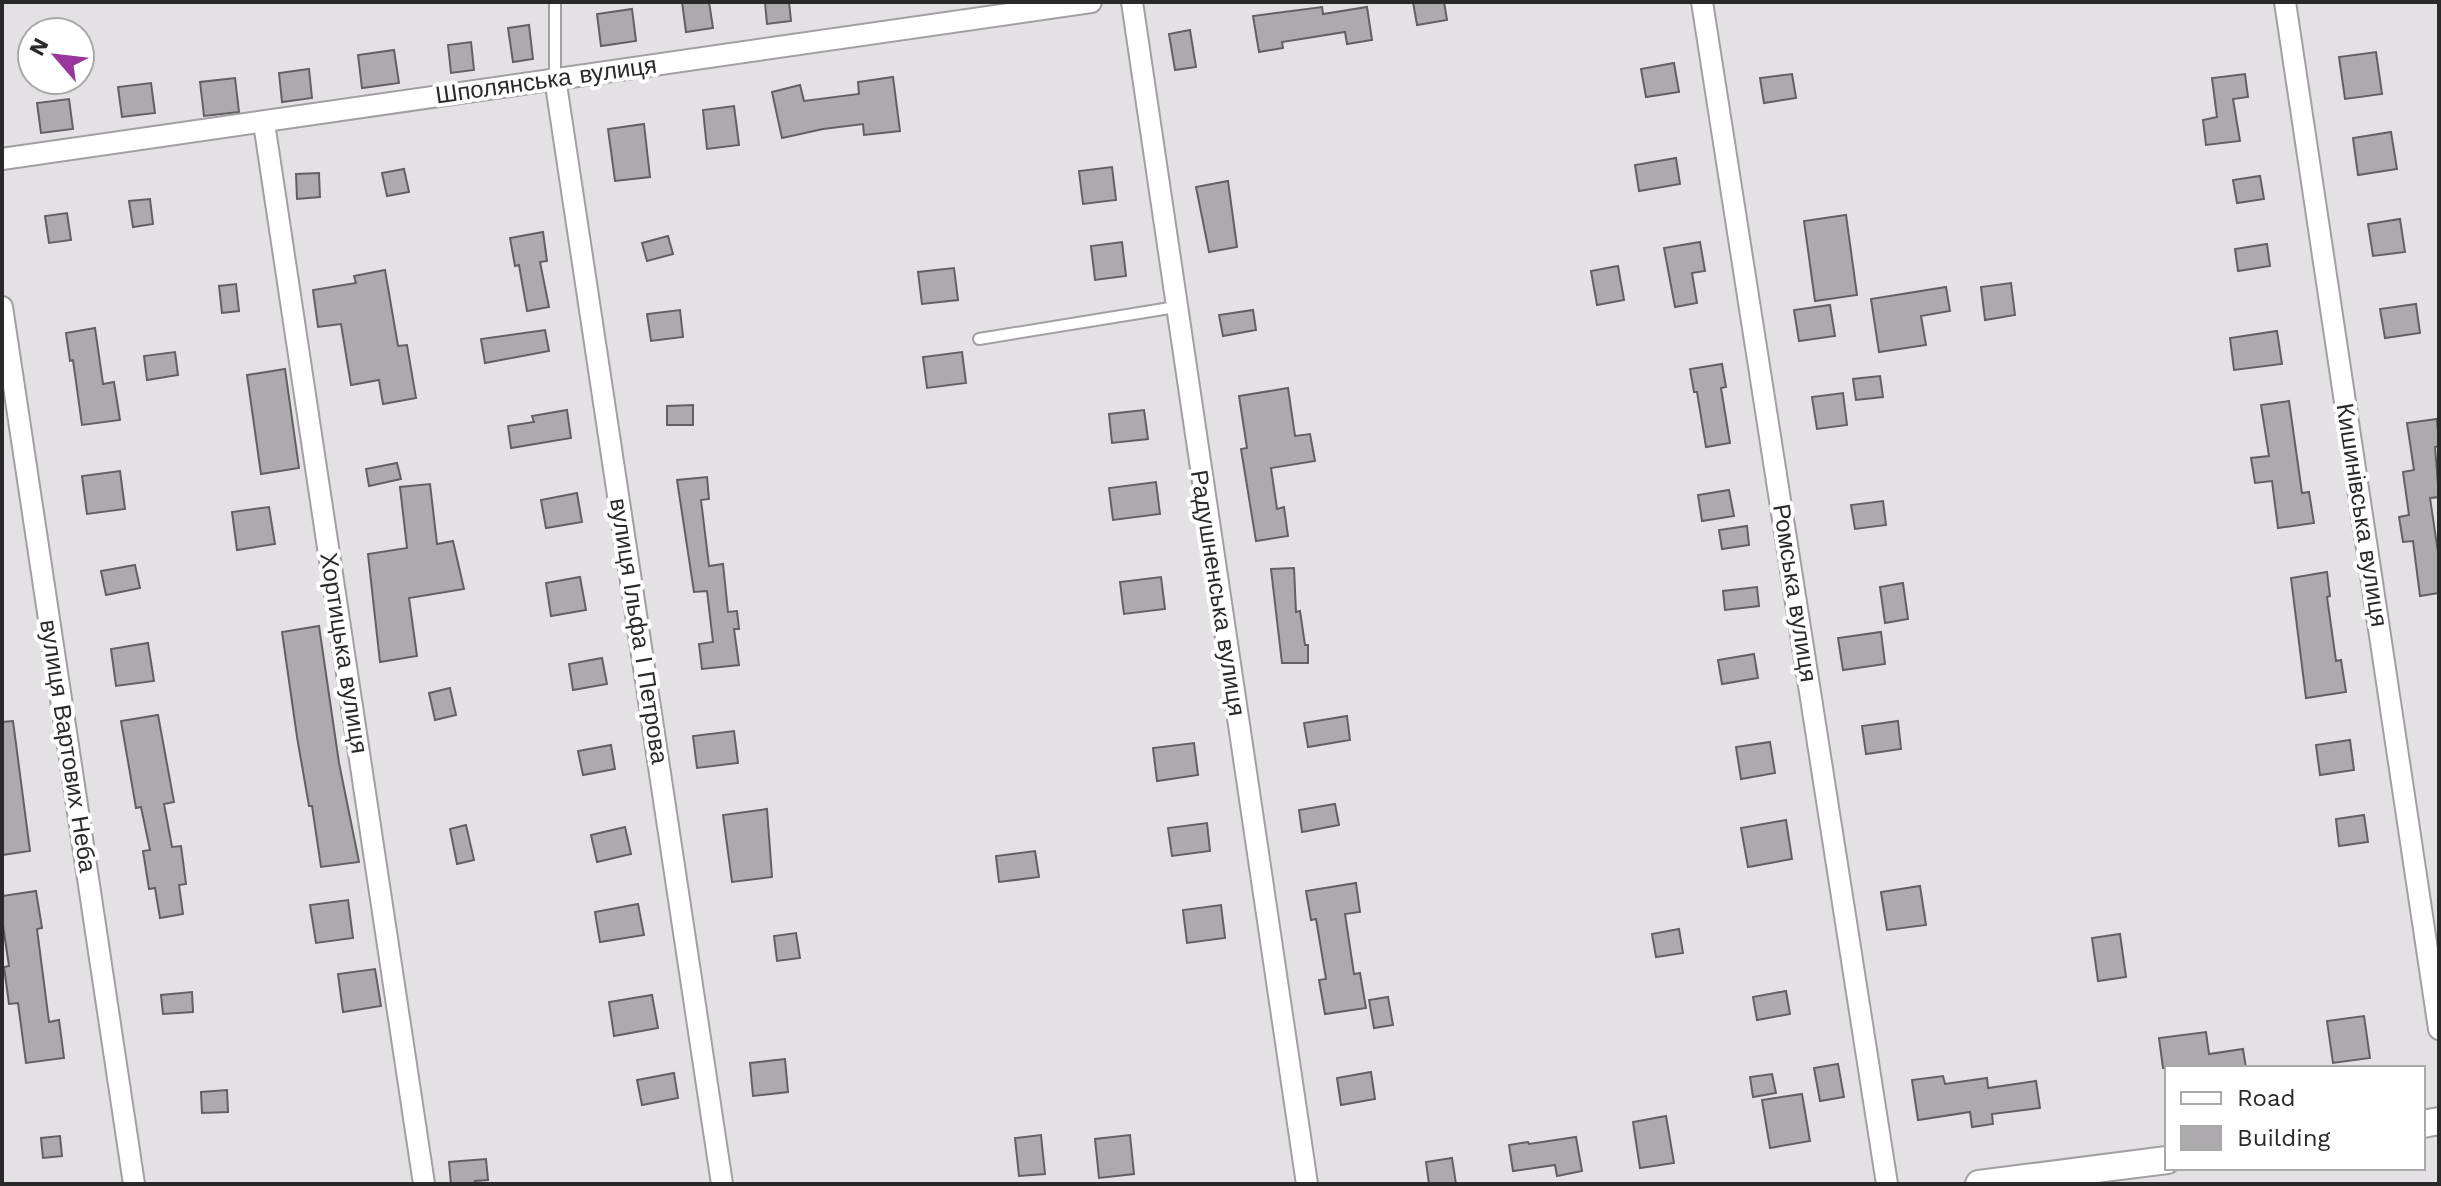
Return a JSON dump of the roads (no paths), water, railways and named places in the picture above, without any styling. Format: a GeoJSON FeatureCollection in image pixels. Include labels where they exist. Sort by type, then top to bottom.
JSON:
{"type":"FeatureCollection","features":[{"type":"Feature","properties":{"kind":"street","name":"Шполянська вулиця"},"geometry":{"type":"LineString","coordinates":[[2,159],[1091,2]]}},
{"type":"Feature","properties":{"kind":"street","name":"Радушненська вулиця"},"geometry":{"type":"LineString","coordinates":[[1132,2],[1307,1184]]}},
{"type":"Feature","properties":{"kind":"street","name":"Ромська вулиця"},"geometry":{"type":"LineString","coordinates":[[1702,2],[1887,1184]]}},
{"type":"Feature","properties":{"kind":"street","name":"Кишинівська вулиця"},"geometry":{"type":"LineString","coordinates":[[2285,2],[2439,1029]]}},
{"type":"Feature","properties":{"kind":"street","name":"вулиця Ільфа І Петрова"},"geometry":{"type":"LineString","coordinates":[[555,78],[722,1184]]}},
{"type":"Feature","properties":{"kind":"street","name":"Хортицька вулиця"},"geometry":{"type":"LineString","coordinates":[[264,123],[424,1184]]}},
{"type":"Feature","properties":{"kind":"street","name":"вулиця Вартових Неба"},"geometry":{"type":"LineString","coordinates":[[2,307],[134,1184]]}},
{"type":"Feature","properties":{"kind":"street"},"geometry":{"type":"LineString","coordinates":[[1979,1184],[2165,1160]]}},
{"type":"Feature","properties":{"kind":"lane"},"geometry":{"type":"LineString","coordinates":[[555,2],[555,78]]}},
{"type":"Feature","properties":{"kind":"lane"},"geometry":{"type":"LineString","coordinates":[[979,339],[1176,307]]}}]}
